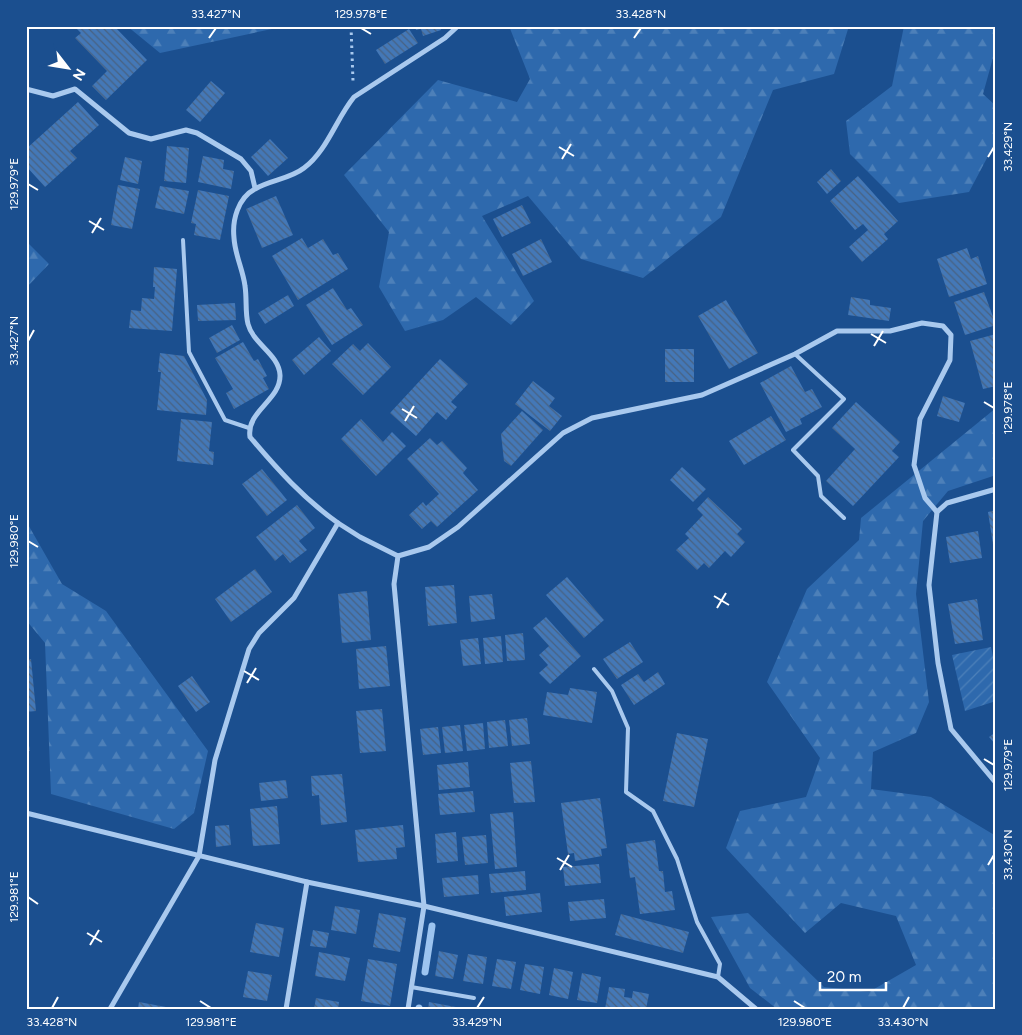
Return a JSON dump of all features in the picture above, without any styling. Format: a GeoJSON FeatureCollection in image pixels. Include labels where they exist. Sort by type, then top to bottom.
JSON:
{"type":"FeatureCollection","features":[{"type":"Feature","properties":{"kind":"street"},"geometry":{"type":"LineString","coordinates":[[458,27],[445,38],[354,97],[344,109],[317,155],[303,169],[255,188],[244,197],[237,211],[234,240],[246,288],[248,326],[276,362],[280,374],[279,385],[254,418],[249,428],[250,437],[295,489],[319,510],[338,523],[360,537],[398,556],[428,546],[458,526],[563,433],[592,418],[702,395],[796,354],[837,331],[890,331],[922,323],[943,326],[951,335],[950,360],[920,419],[914,465],[925,498],[937,512]]}},
{"type":"Feature","properties":{"kind":"street"},"geometry":{"type":"LineString","coordinates":[[26,89],[53,96],[75,89],[129,133],[151,139],[186,130],[197,133],[241,159],[251,170],[255,188]]}},
{"type":"Feature","properties":{"kind":"street"},"geometry":{"type":"LineString","coordinates":[[996,488],[947,504],[937,512],[929,585],[938,663],[951,729],[996,784]]}},
{"type":"Feature","properties":{"kind":"street"},"geometry":{"type":"LineString","coordinates":[[110,1009],[199,856],[215,760],[249,649],[260,632],[294,598],[338,523]]}},
{"type":"Feature","properties":{"kind":"street"},"geometry":{"type":"LineString","coordinates":[[398,556],[394,584],[424,906],[408,1009]]}},
{"type":"Feature","properties":{"kind":"street"},"geometry":{"type":"LineString","coordinates":[[26,813],[307,882],[424,906],[718,977],[756,1009]]}},
{"type":"Feature","properties":{"kind":"street"},"geometry":{"type":"LineString","coordinates":[[286,1009],[307,882]]}},
{"type":"Feature","properties":{"kind":"lane"},"geometry":{"type":"LineString","coordinates":[[183,240],[189,352],[225,420],[249,428]]}},
{"type":"Feature","properties":{"kind":"lane"},"geometry":{"type":"LineString","coordinates":[[796,354],[844,399],[793,450],[818,476],[820,496],[844,518]]}},
{"type":"Feature","properties":{"kind":"lane"},"geometry":{"type":"LineString","coordinates":[[594,669],[612,691],[628,728],[626,792],[653,811],[678,859],[696,922],[720,964],[718,977]]}},
{"type":"Feature","properties":{"kind":"lane"},"geometry":{"type":"LineString","coordinates":[[411,987],[474,998]]}},
{"type":"Feature","properties":{"kind":"path"},"geometry":{"type":"LineString","coordinates":[[351,26],[354,97]]}},
{"type":"Feature","properties":{"kind":"path"},"geometry":{"type":"LineString","coordinates":[[458,27],[531,26]]}},
{"type":"Feature","properties":{"kind":"green space"},"geometry":{"type":"Polygon","coordinates":[[[127,26],[286,26],[160,53],[127,26]]]}},
{"type":"Feature","properties":{"kind":"green space"},"geometry":{"type":"Polygon","coordinates":[[[509,26],[849,26],[834,74],[773,90],[721,217],[643,278],[581,259],[528,196],[482,216],[534,301],[511,325],[476,297],[443,320],[405,331],[379,287],[389,232],[344,175],[438,80],[517,102],[530,79],[509,26]]]}},
{"type":"Feature","properties":{"kind":"green space"},"geometry":{"type":"Polygon","coordinates":[[[904,26],[996,26],[996,47],[983,94],[996,106],[996,141],[969,192],[899,203],[850,154],[846,121],[892,86],[904,26]]]}},
{"type":"Feature","properties":{"kind":"green space"},"geometry":{"type":"Polygon","coordinates":[[[26,241],[49,264],[26,288],[26,241]]]}},
{"type":"Feature","properties":{"kind":"green space"},"geometry":{"type":"Polygon","coordinates":[[[996,408],[996,475],[948,491],[923,521],[916,594],[929,702],[916,733],[873,752],[871,789],[931,797],[996,836],[996,1009],[777,1009],[750,988],[711,917],[748,913],[824,987],[869,992],[916,965],[896,916],[841,903],[805,933],[726,848],[740,811],[806,797],[820,758],[767,682],[807,589],[859,540],[861,518],[996,408]]]}},
{"type":"Feature","properties":{"kind":"green space"},"geometry":{"type":"Polygon","coordinates":[[[26,521],[62,584],[106,611],[208,751],[194,813],[174,829],[51,794],[45,643],[26,620],[26,521]]]}},
{"type":"Feature","properties":{"kind":"green space"},"geometry":{"type":"Polygon","coordinates":[[[991,647],[996,670],[996,701],[965,711],[952,655],[991,647]]]}},
{"type":"Feature","properties":{"kind":"building"},"geometry":{"type":"Polygon","coordinates":[[[74,26],[114,26],[147,60],[106,100],[92,86],[107,71],[75,38],[81,33],[74,26]]]}},
{"type":"Feature","properties":{"kind":"building"},"geometry":{"type":"Polygon","coordinates":[[[415,26],[440,26],[441,30],[423,36],[421,29],[416,30],[415,26]]]}},
{"type":"Feature","properties":{"kind":"building"},"geometry":{"type":"Polygon","coordinates":[[[409,29],[418,43],[385,64],[376,50],[409,29]]]}},
{"type":"Feature","properties":{"kind":"building"},"geometry":{"type":"Polygon","coordinates":[[[211,81],[225,93],[200,122],[186,110],[211,81]]]}},
{"type":"Feature","properties":{"kind":"building"},"geometry":{"type":"Polygon","coordinates":[[[78,102],[99,125],[70,151],[77,158],[45,187],[26,166],[26,149],[78,102]]]}},
{"type":"Feature","properties":{"kind":"building"},"geometry":{"type":"Polygon","coordinates":[[[270,139],[288,158],[268,176],[251,157],[270,139]]]}},
{"type":"Feature","properties":{"kind":"building"},"geometry":{"type":"Polygon","coordinates":[[[167,146],[189,148],[186,183],[164,181],[167,146]]]}},
{"type":"Feature","properties":{"kind":"building"},"geometry":{"type":"Polygon","coordinates":[[[203,156],[224,160],[223,169],[234,171],[231,189],[198,182],[203,156]]]}},
{"type":"Feature","properties":{"kind":"building"},"geometry":{"type":"Polygon","coordinates":[[[125,157],[142,161],[138,184],[120,180],[125,157]]]}},
{"type":"Feature","properties":{"kind":"building"},"geometry":{"type":"Polygon","coordinates":[[[831,169],[841,181],[827,194],[817,182],[831,169]]]}},
{"type":"Feature","properties":{"kind":"building"},"geometry":{"type":"Polygon","coordinates":[[[858,176],[898,221],[884,234],[888,239],[862,262],[849,247],[868,230],[863,224],[855,230],[830,201],[858,176]]]}},
{"type":"Feature","properties":{"kind":"building"},"geometry":{"type":"Polygon","coordinates":[[[118,185],[140,189],[132,229],[111,225],[118,185]]]}},
{"type":"Feature","properties":{"kind":"building"},"geometry":{"type":"Polygon","coordinates":[[[160,186],[189,191],[184,214],[155,208],[160,186]]]}},
{"type":"Feature","properties":{"kind":"building"},"geometry":{"type":"Polygon","coordinates":[[[198,190],[229,196],[220,240],[194,235],[196,224],[191,223],[198,190]]]}},
{"type":"Feature","properties":{"kind":"building"},"geometry":{"type":"Polygon","coordinates":[[[276,196],[293,235],[262,248],[246,209],[276,196]]]}},
{"type":"Feature","properties":{"kind":"building"},"geometry":{"type":"Polygon","coordinates":[[[522,205],[531,223],[502,237],[493,219],[522,205]]]}},
{"type":"Feature","properties":{"kind":"building"},"geometry":{"type":"Polygon","coordinates":[[[302,238],[308,248],[323,239],[333,255],[338,253],[348,269],[298,300],[272,256],[302,238]]]}},
{"type":"Feature","properties":{"kind":"building"},"geometry":{"type":"Polygon","coordinates":[[[541,239],[552,262],[523,276],[512,254],[541,239]]]}},
{"type":"Feature","properties":{"kind":"building"},"geometry":{"type":"Polygon","coordinates":[[[967,248],[971,259],[978,256],[987,284],[949,297],[937,259],[967,248]]]}},
{"type":"Feature","properties":{"kind":"building"},"geometry":{"type":"Polygon","coordinates":[[[154,267],[177,269],[172,331],[129,328],[131,310],[141,311],[142,298],[154,299],[154,267]]]}},
{"type":"Feature","properties":{"kind":"building"},"geometry":{"type":"Polygon","coordinates":[[[333,288],[347,310],[351,308],[363,325],[332,345],[306,305],[333,288]]]}},
{"type":"Feature","properties":{"kind":"building"},"geometry":{"type":"Polygon","coordinates":[[[984,292],[996,325],[965,335],[954,302],[984,292]]]}},
{"type":"Feature","properties":{"kind":"building"},"geometry":{"type":"Polygon","coordinates":[[[288,295],[294,306],[265,324],[258,313],[288,295]]]}},
{"type":"Feature","properties":{"kind":"building"},"geometry":{"type":"Polygon","coordinates":[[[851,297],[870,300],[870,305],[891,308],[889,321],[848,315],[851,297]]]}},
{"type":"Feature","properties":{"kind":"building"},"geometry":{"type":"Polygon","coordinates":[[[726,300],[758,353],[729,369],[698,316],[726,300]]]}},
{"type":"Feature","properties":{"kind":"building"},"geometry":{"type":"Polygon","coordinates":[[[235,303],[236,320],[198,321],[197,305],[235,303]]]}},
{"type":"Feature","properties":{"kind":"building"},"geometry":{"type":"Polygon","coordinates":[[[232,325],[240,340],[217,353],[209,338],[232,325]]]}},
{"type":"Feature","properties":{"kind":"building"},"geometry":{"type":"Polygon","coordinates":[[[996,334],[996,386],[983,389],[970,341],[996,334]]]}},
{"type":"Feature","properties":{"kind":"building"},"geometry":{"type":"Polygon","coordinates":[[[319,337],[331,351],[304,375],[292,360],[319,337]]]}},
{"type":"Feature","properties":{"kind":"building"},"geometry":{"type":"Polygon","coordinates":[[[243,342],[254,361],[258,359],[267,376],[263,378],[269,389],[234,409],[226,393],[233,389],[215,358],[243,342]]]}},
{"type":"Feature","properties":{"kind":"building"},"geometry":{"type":"Polygon","coordinates":[[[368,343],[391,367],[363,395],[332,364],[353,344],[360,351],[368,343]]]}},
{"type":"Feature","properties":{"kind":"building"},"geometry":{"type":"Polygon","coordinates":[[[665,349],[694,349],[694,382],[665,382],[665,349]]]}},
{"type":"Feature","properties":{"kind":"building"},"geometry":{"type":"Polygon","coordinates":[[[160,353],[184,356],[207,400],[206,415],[157,410],[161,372],[158,372],[160,353]]]}},
{"type":"Feature","properties":{"kind":"building"},"geometry":{"type":"Polygon","coordinates":[[[440,359],[468,384],[451,402],[457,407],[446,420],[437,412],[416,436],[390,413],[440,359]]]}},
{"type":"Feature","properties":{"kind":"building"},"geometry":{"type":"Polygon","coordinates":[[[791,366],[805,392],[812,389],[822,407],[800,419],[802,424],[786,432],[760,383],[791,366]]]}},
{"type":"Feature","properties":{"kind":"building"},"geometry":{"type":"Polygon","coordinates":[[[533,381],[555,398],[549,406],[562,416],[550,431],[515,404],[533,381]]]}},
{"type":"Feature","properties":{"kind":"building"},"geometry":{"type":"Polygon","coordinates":[[[943,396],[965,403],[959,422],[937,416],[943,396]]]}},
{"type":"Feature","properties":{"kind":"building"},"geometry":{"type":"Polygon","coordinates":[[[856,402],[900,442],[892,451],[899,457],[853,506],[826,481],[855,449],[832,428],[856,402]]]}},
{"type":"Feature","properties":{"kind":"building"},"geometry":{"type":"Polygon","coordinates":[[[522,411],[543,430],[511,466],[504,461],[501,434],[522,411]]]}},
{"type":"Feature","properties":{"kind":"building"},"geometry":{"type":"Polygon","coordinates":[[[771,416],[786,440],[744,465],[729,441],[771,416]]]}},
{"type":"Feature","properties":{"kind":"building"},"geometry":{"type":"Polygon","coordinates":[[[181,419],[212,422],[209,451],[214,452],[213,465],[177,461],[181,419]]]}},
{"type":"Feature","properties":{"kind":"building"},"geometry":{"type":"Polygon","coordinates":[[[361,419],[383,442],[392,432],[406,446],[376,476],[341,439],[361,419]]]}},
{"type":"Feature","properties":{"kind":"building"},"geometry":{"type":"Polygon","coordinates":[[[430,438],[437,445],[442,441],[467,468],[463,473],[478,490],[437,527],[431,521],[422,529],[409,515],[423,502],[426,506],[439,494],[407,459],[430,438]]]}},
{"type":"Feature","properties":{"kind":"building"},"geometry":{"type":"Polygon","coordinates":[[[682,467],[706,489],[693,502],[670,480],[682,467]]]}},
{"type":"Feature","properties":{"kind":"building"},"geometry":{"type":"Polygon","coordinates":[[[262,469],[287,500],[267,516],[242,484],[262,469]]]}},
{"type":"Feature","properties":{"kind":"building"},"geometry":{"type":"Polygon","coordinates":[[[708,497],[742,529],[737,534],[745,542],[731,557],[725,551],[709,568],[704,563],[697,570],[676,550],[689,538],[685,534],[703,515],[697,509],[708,497]]]}},
{"type":"Feature","properties":{"kind":"building"},"geometry":{"type":"Polygon","coordinates":[[[297,505],[315,528],[299,541],[307,550],[290,563],[283,554],[275,561],[256,537],[297,505]]]}},
{"type":"Feature","properties":{"kind":"building"},"geometry":{"type":"Polygon","coordinates":[[[996,510],[996,551],[994,551],[988,512],[996,510]]]}},
{"type":"Feature","properties":{"kind":"building"},"geometry":{"type":"Polygon","coordinates":[[[978,531],[982,558],[950,563],[946,537],[978,531]]]}},
{"type":"Feature","properties":{"kind":"building"},"geometry":{"type":"Polygon","coordinates":[[[255,569],[272,592],[231,622],[215,599],[255,569]]]}},
{"type":"Feature","properties":{"kind":"building"},"geometry":{"type":"Polygon","coordinates":[[[567,577],[604,620],[584,638],[546,595],[567,577]]]}},
{"type":"Feature","properties":{"kind":"building"},"geometry":{"type":"Polygon","coordinates":[[[454,585],[457,623],[428,626],[425,587],[454,585]]]}},
{"type":"Feature","properties":{"kind":"building"},"geometry":{"type":"Polygon","coordinates":[[[367,591],[371,640],[342,643],[338,594],[367,591]]]}},
{"type":"Feature","properties":{"kind":"building"},"geometry":{"type":"Polygon","coordinates":[[[492,594],[495,619],[471,622],[469,596],[492,594]]]}},
{"type":"Feature","properties":{"kind":"building"},"geometry":{"type":"Polygon","coordinates":[[[977,599],[983,640],[955,644],[948,604],[977,599]]]}},
{"type":"Feature","properties":{"kind":"building"},"geometry":{"type":"Polygon","coordinates":[[[546,617],[581,656],[550,684],[539,673],[548,665],[539,655],[549,646],[533,628],[546,617]]]}},
{"type":"Feature","properties":{"kind":"building"},"geometry":{"type":"Polygon","coordinates":[[[523,633],[525,660],[507,661],[505,635],[523,633]]]}},
{"type":"Feature","properties":{"kind":"building"},"geometry":{"type":"Polygon","coordinates":[[[501,636],[503,662],[485,664],[483,638],[501,636]]]}},
{"type":"Feature","properties":{"kind":"building"},"geometry":{"type":"Polygon","coordinates":[[[478,638],[481,664],[463,666],[460,640],[478,638]]]}},
{"type":"Feature","properties":{"kind":"building"},"geometry":{"type":"Polygon","coordinates":[[[630,642],[643,662],[617,679],[603,659],[630,642]]]}},
{"type":"Feature","properties":{"kind":"building"},"geometry":{"type":"Polygon","coordinates":[[[386,646],[390,686],[359,689],[356,649],[386,646]]]}},
{"type":"Feature","properties":{"kind":"building"},"geometry":{"type":"Polygon","coordinates":[[[31,659],[36,711],[26,712],[26,660],[31,659]]]}},
{"type":"Feature","properties":{"kind":"building"},"geometry":{"type":"Polygon","coordinates":[[[658,672],[665,684],[634,705],[621,685],[638,674],[644,682],[658,672]]]}},
{"type":"Feature","properties":{"kind":"building"},"geometry":{"type":"Polygon","coordinates":[[[192,676],[210,702],[196,712],[178,686],[192,676]]]}},
{"type":"Feature","properties":{"kind":"building"},"geometry":{"type":"Polygon","coordinates":[[[570,688],[597,692],[592,723],[543,715],[547,692],[568,695],[570,688]]]}},
{"type":"Feature","properties":{"kind":"building"},"geometry":{"type":"Polygon","coordinates":[[[382,709],[386,751],[360,753],[356,711],[382,709]]]}},
{"type":"Feature","properties":{"kind":"building"},"geometry":{"type":"Polygon","coordinates":[[[527,718],[530,744],[512,746],[509,720],[527,718]]]}},
{"type":"Feature","properties":{"kind":"building"},"geometry":{"type":"Polygon","coordinates":[[[505,720],[508,746],[489,748],[487,722],[505,720]]]}},
{"type":"Feature","properties":{"kind":"building"},"geometry":{"type":"Polygon","coordinates":[[[483,723],[485,749],[467,751],[464,725],[483,723]]]}},
{"type":"Feature","properties":{"kind":"building"},"geometry":{"type":"Polygon","coordinates":[[[460,725],[463,751],[445,753],[442,727],[460,725]]]}},
{"type":"Feature","properties":{"kind":"building"},"geometry":{"type":"Polygon","coordinates":[[[438,727],[441,753],[423,755],[420,729],[438,727]]]}},
{"type":"Feature","properties":{"kind":"building"},"geometry":{"type":"Polygon","coordinates":[[[26,729],[30,751],[26,751],[26,729]]]}},
{"type":"Feature","properties":{"kind":"building"},"geometry":{"type":"Polygon","coordinates":[[[996,732],[996,745],[989,737],[996,732]]]}},
{"type":"Feature","properties":{"kind":"building"},"geometry":{"type":"Polygon","coordinates":[[[677,733],[708,739],[694,807],[663,801],[677,733]]]}},
{"type":"Feature","properties":{"kind":"building"},"geometry":{"type":"Polygon","coordinates":[[[531,761],[535,802],[514,803],[510,763],[531,761]]]}},
{"type":"Feature","properties":{"kind":"building"},"geometry":{"type":"Polygon","coordinates":[[[468,762],[470,787],[439,790],[437,765],[468,762]]]}},
{"type":"Feature","properties":{"kind":"building"},"geometry":{"type":"Polygon","coordinates":[[[342,774],[347,822],[321,825],[319,795],[312,796],[311,776],[342,774]]]}},
{"type":"Feature","properties":{"kind":"building"},"geometry":{"type":"Polygon","coordinates":[[[286,780],[288,798],[261,801],[259,783],[286,780]]]}},
{"type":"Feature","properties":{"kind":"building"},"geometry":{"type":"Polygon","coordinates":[[[473,791],[475,812],[440,815],[438,794],[473,791]]]}},
{"type":"Feature","properties":{"kind":"building"},"geometry":{"type":"Polygon","coordinates":[[[600,798],[607,848],[601,849],[602,856],[575,861],[574,853],[568,854],[561,803],[600,798]]]}},
{"type":"Feature","properties":{"kind":"building"},"geometry":{"type":"Polygon","coordinates":[[[277,806],[280,844],[253,846],[250,809],[277,806]]]}},
{"type":"Feature","properties":{"kind":"building"},"geometry":{"type":"Polygon","coordinates":[[[513,812],[517,867],[495,869],[490,814],[513,812]]]}},
{"type":"Feature","properties":{"kind":"building"},"geometry":{"type":"Polygon","coordinates":[[[229,825],[231,845],[216,847],[215,826],[229,825]]]}},
{"type":"Feature","properties":{"kind":"building"},"geometry":{"type":"Polygon","coordinates":[[[403,825],[405,847],[396,848],[397,859],[358,862],[355,830],[403,825]]]}},
{"type":"Feature","properties":{"kind":"building"},"geometry":{"type":"Polygon","coordinates":[[[456,832],[458,861],[437,863],[435,834],[456,832]]]}},
{"type":"Feature","properties":{"kind":"building"},"geometry":{"type":"Polygon","coordinates":[[[486,835],[488,863],[465,865],[462,837],[486,835]]]}},
{"type":"Feature","properties":{"kind":"building"},"geometry":{"type":"Polygon","coordinates":[[[655,840],[659,871],[663,871],[665,892],[672,891],[675,910],[640,914],[635,877],[630,878],[626,844],[655,840]]]}},
{"type":"Feature","properties":{"kind":"building"},"geometry":{"type":"Polygon","coordinates":[[[599,864],[601,883],[565,886],[563,867],[599,864]]]}},
{"type":"Feature","properties":{"kind":"building"},"geometry":{"type":"Polygon","coordinates":[[[525,871],[526,890],[491,893],[489,874],[525,871]]]}},
{"type":"Feature","properties":{"kind":"building"},"geometry":{"type":"Polygon","coordinates":[[[478,875],[479,894],[444,897],[442,878],[478,875]]]}},
{"type":"Feature","properties":{"kind":"building"},"geometry":{"type":"Polygon","coordinates":[[[540,893],[542,912],[506,916],[504,897],[540,893]]]}},
{"type":"Feature","properties":{"kind":"building"},"geometry":{"type":"Polygon","coordinates":[[[604,899],[606,918],[570,921],[568,902],[604,899]]]}},
{"type":"Feature","properties":{"kind":"building"},"geometry":{"type":"Polygon","coordinates":[[[335,906],[360,910],[356,934],[331,930],[335,906]]]}},
{"type":"Feature","properties":{"kind":"building"},"geometry":{"type":"Polygon","coordinates":[[[379,913],[406,918],[400,952],[373,947],[379,913]]]}},
{"type":"Feature","properties":{"kind":"building"},"geometry":{"type":"Polygon","coordinates":[[[621,914],[689,932],[683,953],[615,935],[621,914]]]}},
{"type":"Feature","properties":{"kind":"building"},"geometry":{"type":"Polygon","coordinates":[[[256,923],[284,928],[279,957],[250,952],[256,923]]]}},
{"type":"Feature","properties":{"kind":"building"},"geometry":{"type":"Polygon","coordinates":[[[313,930],[329,933],[326,948],[310,946],[313,930]]]}},
{"type":"Feature","properties":{"kind":"building"},"geometry":{"type":"Polygon","coordinates":[[[439,951],[458,955],[453,979],[435,976],[439,951]]]}},
{"type":"Feature","properties":{"kind":"building"},"geometry":{"type":"Polygon","coordinates":[[[319,952],[350,958],[345,981],[315,976],[319,952]]]}},
{"type":"Feature","properties":{"kind":"building"},"geometry":{"type":"Polygon","coordinates":[[[468,954],[487,957],[483,984],[463,981],[468,954]]]}},
{"type":"Feature","properties":{"kind":"building"},"geometry":{"type":"Polygon","coordinates":[[[368,959],[397,964],[390,1006],[361,1001],[368,959]]]}},
{"type":"Feature","properties":{"kind":"building"},"geometry":{"type":"Polygon","coordinates":[[[497,959],[516,962],[511,989],[492,986],[497,959]]]}},
{"type":"Feature","properties":{"kind":"building"},"geometry":{"type":"Polygon","coordinates":[[[525,964],[544,967],[540,994],[520,990],[525,964]]]}},
{"type":"Feature","properties":{"kind":"building"},"geometry":{"type":"Polygon","coordinates":[[[554,968],[573,972],[568,999],[549,995],[554,968]]]}},
{"type":"Feature","properties":{"kind":"building"},"geometry":{"type":"Polygon","coordinates":[[[248,971],[272,975],[267,1001],[243,997],[248,971]]]}},
{"type":"Feature","properties":{"kind":"building"},"geometry":{"type":"Polygon","coordinates":[[[582,973],[601,977],[597,1003],[577,1000],[582,973]]]}},
{"type":"Feature","properties":{"kind":"building"},"geometry":{"type":"Polygon","coordinates":[[[609,987],[625,989],[624,997],[632,998],[633,991],[649,994],[646,1009],[605,1009],[609,987]]]}},
{"type":"Feature","properties":{"kind":"building"},"geometry":{"type":"Polygon","coordinates":[[[316,998],[339,1002],[338,1009],[314,1009],[316,998]]]}},
{"type":"Feature","properties":{"kind":"building"},"geometry":{"type":"Polygon","coordinates":[[[139,1002],[166,1007],[166,1009],[138,1009],[139,1002]]]}},
{"type":"Feature","properties":{"kind":"building"},"geometry":{"type":"Polygon","coordinates":[[[429,1002],[461,1008],[461,1009],[428,1009],[429,1002]]]}},
{"type":"Feature","properties":{"kind":"waterway"},"geometry":{"type":"LineString","coordinates":[[425,972],[432,926]]}}]}
